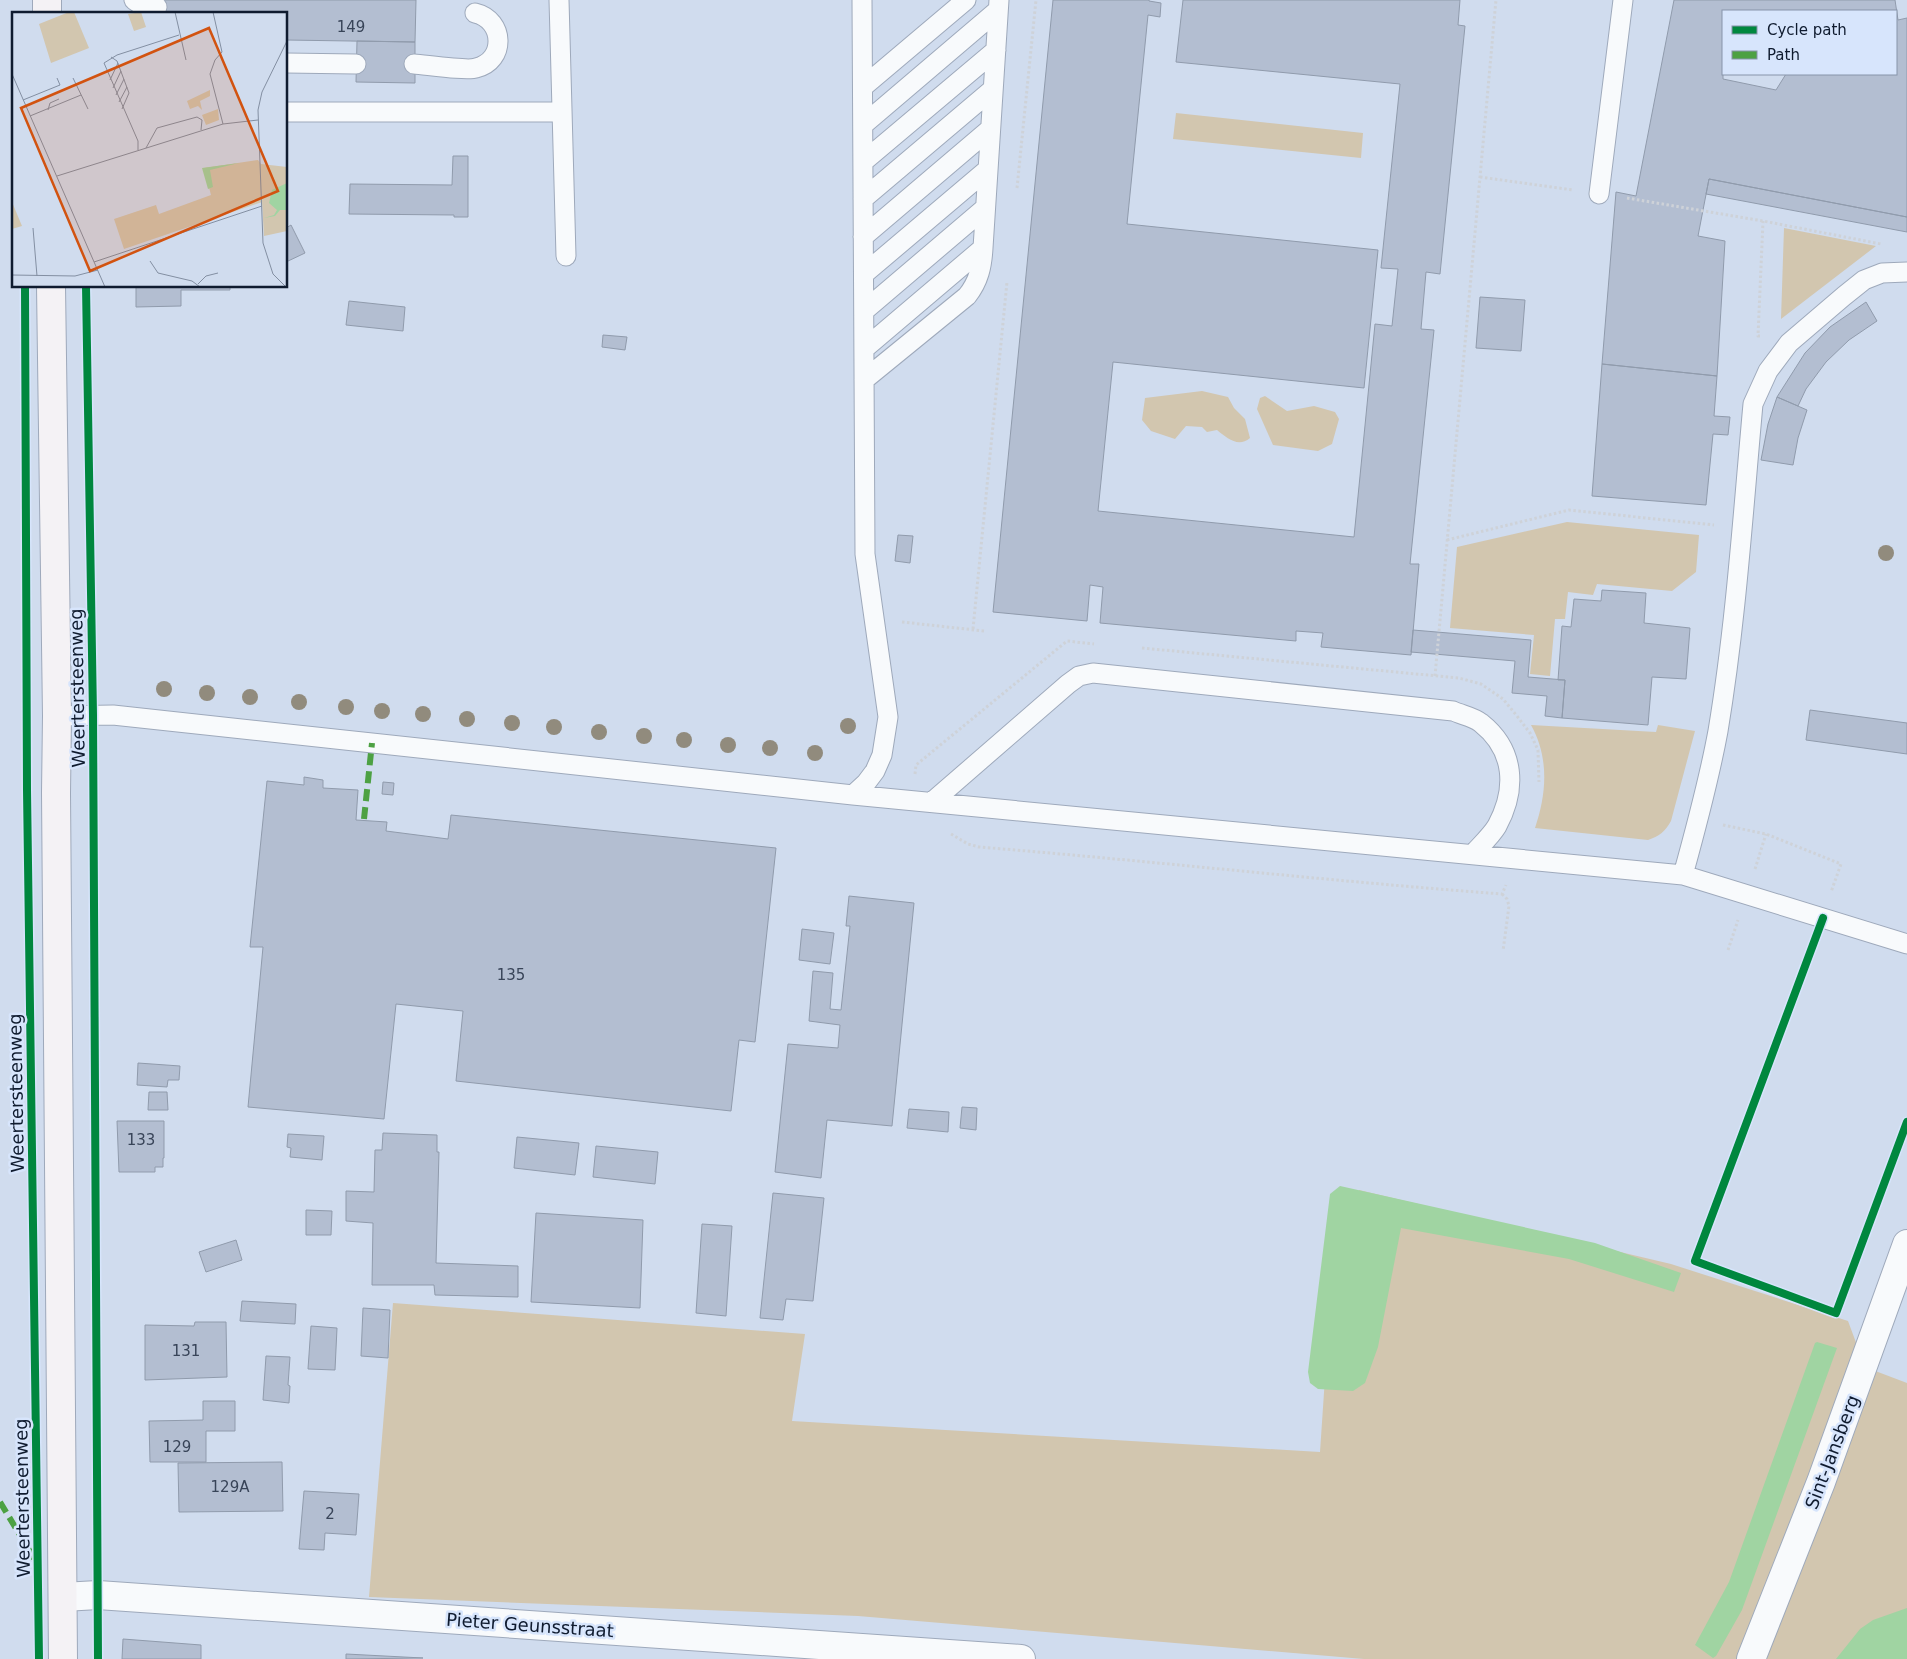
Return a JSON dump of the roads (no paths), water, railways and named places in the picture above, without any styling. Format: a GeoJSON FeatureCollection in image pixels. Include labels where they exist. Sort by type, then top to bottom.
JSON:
{"type":"FeatureCollection","features":[{"type":"Feature","properties":{"kind":"main road","name":"Weertersteenweg"},"geometry":{"type":"LineString","coordinates":[[51,288],[57,716],[56,803],[63,1659]]}},
{"type":"Feature","properties":{"kind":"street","name":"Sint-Jansberg"},"geometry":{"type":"LineString","coordinates":[[1751,1659],[1821,1482],[1907,1244]]}},
{"type":"Feature","properties":{"kind":"street","name":"Pieter Geunsstraat"},"geometry":{"type":"LineString","coordinates":[[63,1597],[98,1595],[1021,1659]]}},
{"type":"Feature","properties":{"kind":"lane"},"geometry":{"type":"LineString","coordinates":[[134,0],[143,6],[157,7]]}},
{"type":"Feature","properties":{"kind":"lane"},"geometry":{"type":"LineString","coordinates":[[559,0],[566,256]]}},
{"type":"Feature","properties":{"kind":"lane"},"geometry":{"type":"LineString","coordinates":[[853,794],[875,772],[886,739],[888,717],[865,554],[862,0]]}},
{"type":"Feature","properties":{"kind":"lane"},"geometry":{"type":"LineString","coordinates":[[863,88],[966,0]]}},
{"type":"Feature","properties":{"kind":"lane"},"geometry":{"type":"LineString","coordinates":[[1600,194],[1623,0]]}},
{"type":"Feature","properties":{"kind":"lane"},"geometry":{"type":"LineString","coordinates":[[863,125],[998,5]]}},
{"type":"Feature","properties":{"kind":"lane"},"geometry":{"type":"LineString","coordinates":[[864,380],[968,296],[980,276],[998,5]]}},
{"type":"Feature","properties":{"kind":"lane"},"geometry":{"type":"LineString","coordinates":[[414,64],[473,69],[480,68],[491,60],[498,47],[497,31],[488,18],[475,13]]}},
{"type":"Feature","properties":{"kind":"lane"},"geometry":{"type":"LineString","coordinates":[[863,162],[996,50]]}},
{"type":"Feature","properties":{"kind":"lane"},"geometry":{"type":"LineString","coordinates":[[288,64],[356,64]]}},
{"type":"Feature","properties":{"kind":"lane"},"geometry":{"type":"LineString","coordinates":[[863,199],[993,89]]}},
{"type":"Feature","properties":{"kind":"lane"},"geometry":{"type":"LineString","coordinates":[[288,112],[562,112]]}},
{"type":"Feature","properties":{"kind":"lane"},"geometry":{"type":"LineString","coordinates":[[863,237],[990,129]]}},
{"type":"Feature","properties":{"kind":"lane"},"geometry":{"type":"LineString","coordinates":[[864,274],[988,169]]}},
{"type":"Feature","properties":{"kind":"lane"},"geometry":{"type":"LineString","coordinates":[[864,311],[986,208]]}},
{"type":"Feature","properties":{"kind":"lane"},"geometry":{"type":"LineString","coordinates":[[864,349],[983,248]]}},
{"type":"Feature","properties":{"kind":"lane"},"geometry":{"type":"LineString","coordinates":[[1684,875],[1699,819],[1717,733],[1732,630],[1753,404],[1768,371],[1789,343],[1864,280],[1882,273],[1907,272]]}},
{"type":"Feature","properties":{"kind":"lane"},"geometry":{"type":"LineString","coordinates":[[932,802],[1068,684],[1079,676],[1093,674],[1453,711],[1480,722],[1500,742],[1511,768],[1508,800],[1496,827],[1472,855]]}},
{"type":"Feature","properties":{"kind":"lane"},"geometry":{"type":"LineString","coordinates":[[57,716],[113,715],[853,794],[1684,875],[1907,944]]}}]}
